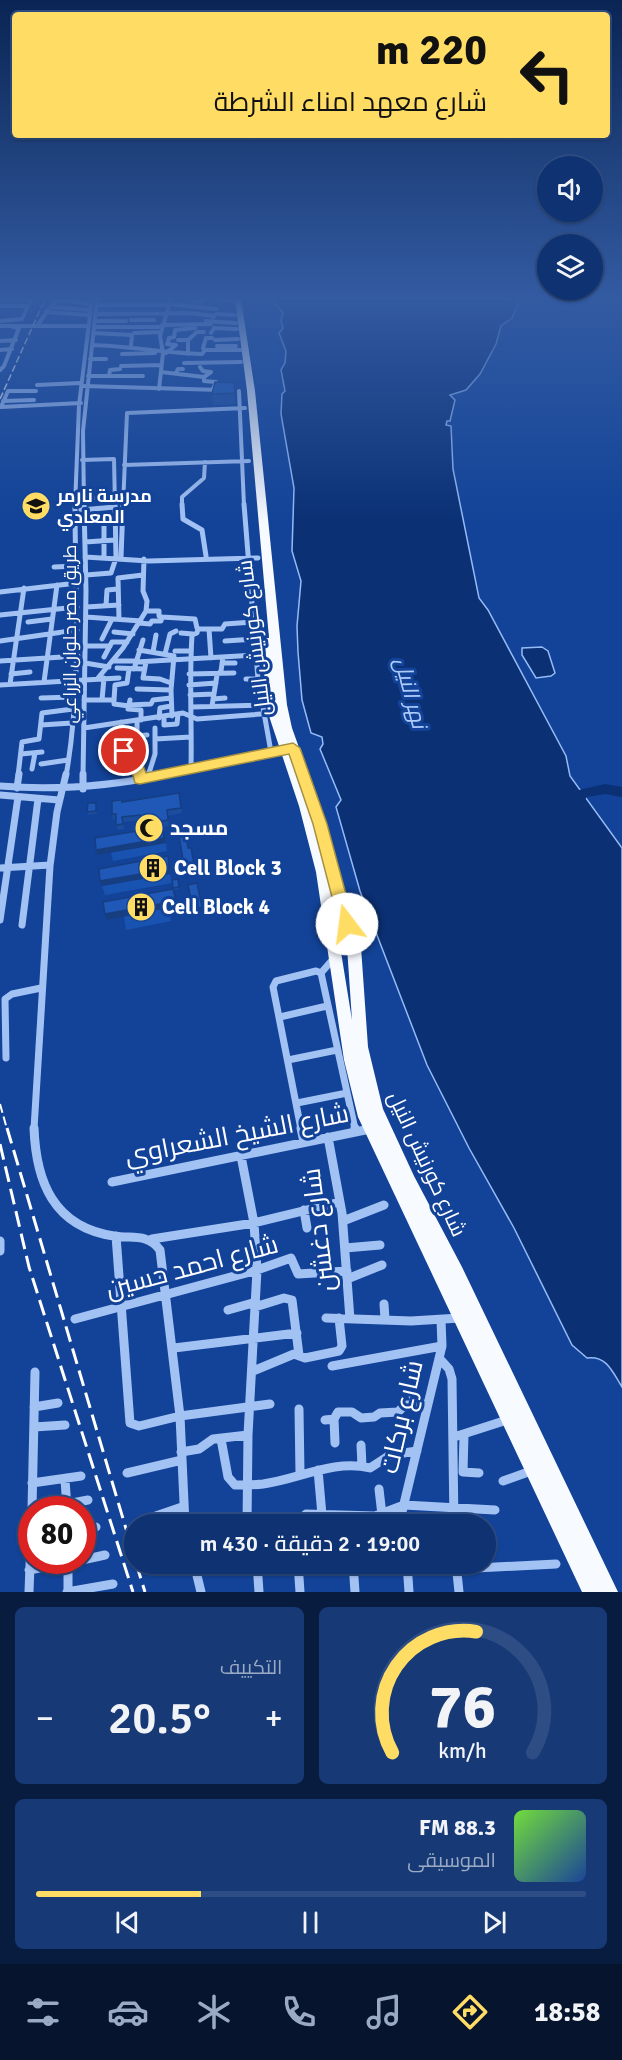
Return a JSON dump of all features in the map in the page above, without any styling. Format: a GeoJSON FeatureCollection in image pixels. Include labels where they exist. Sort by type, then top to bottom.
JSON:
{"type":"FeatureCollection","features":[{"type":"Feature","properties":{"kind":"highway","name":"شارع كورنيش النيل"},"geometry":{"type":"LineString","coordinates":[[243,373],[283,717],[283,750],[323,834],[352,940],[357,966],[362,1055],[370,1088],[382,1124],[608,1592]]}},
{"type":"Feature","properties":{"kind":"highway","name":"شارع كورنيش النيل"},"geometry":{"type":"LineString","coordinates":[[245,391],[242,408],[250,423],[245,461],[268,713],[314,838],[351,1060],[371,1129],[593,1592]]}},
{"type":"Feature","properties":{"kind":"highway"},"geometry":{"type":"LineString","coordinates":[[352,940],[335,956],[357,966]]}},
{"type":"Feature","properties":{"kind":"street","name":"طريق مصر حلوان الزراعي"},"geometry":{"type":"LineString","coordinates":[[81,373],[78,404],[86,575],[82,789]]}},
{"type":"Feature","properties":{"kind":"street"},"geometry":{"type":"LineString","coordinates":[[159,389],[161,373]]}},
{"type":"Feature","properties":{"kind":"street"},"geometry":{"type":"LineString","coordinates":[[194,373],[204,379],[216,381],[213,390]]}},
{"type":"Feature","properties":{"kind":"street"},"geometry":{"type":"LineString","coordinates":[[201,390],[204,379],[211,373]]}},
{"type":"Feature","properties":{"kind":"street","name":"طريق مصر حلوان الزراعي"},"geometry":{"type":"LineString","coordinates":[[88,376],[75,510],[77,656],[74,697],[68,760],[59,800],[50,865],[41,988],[34,1142],[41,1180],[50,1197],[62,1212],[78,1224],[96,1232],[116,1236],[144,1236],[152,1239],[254,1223],[340,1202]]}},
{"type":"Feature","properties":{"kind":"street"},"geometry":{"type":"LineString","coordinates":[[88,376],[143,376]]}},
{"type":"Feature","properties":{"kind":"street"},"geometry":{"type":"LineString","coordinates":[[129,388],[130,376]]}},
{"type":"Feature","properties":{"kind":"street"},"geometry":{"type":"LineString","coordinates":[[32,407],[39,378]]}},
{"type":"Feature","properties":{"kind":"street"},"geometry":{"type":"LineString","coordinates":[[85,403],[1,408],[9,391],[36,388],[80,385],[245,391]]}},
{"type":"Feature","properties":{"kind":"street"},"geometry":{"type":"LineString","coordinates":[[3,401],[34,400]]}},
{"type":"Feature","properties":{"kind":"street"},"geometry":{"type":"LineString","coordinates":[[86,575],[111,573],[118,558],[124,465],[128,412],[242,408],[245,461],[124,465]]}},
{"type":"Feature","properties":{"kind":"street"},"geometry":{"type":"LineString","coordinates":[[80,464],[114,459],[115,540],[118,558]]}},
{"type":"Feature","properties":{"kind":"street"},"geometry":{"type":"LineString","coordinates":[[205,462],[204,478],[182,497],[183,519],[202,530],[206,556]]}},
{"type":"Feature","properties":{"kind":"street"},"geometry":{"type":"LineString","coordinates":[[83,499],[115,496]]}},
{"type":"Feature","properties":{"kind":"street"},"geometry":{"type":"LineString","coordinates":[[75,510],[115,507]]}},
{"type":"Feature","properties":{"kind":"street"},"geometry":{"type":"LineString","coordinates":[[84,522],[115,519]]}},
{"type":"Feature","properties":{"kind":"street"},"geometry":{"type":"LineString","coordinates":[[104,520],[104,557]]}},
{"type":"Feature","properties":{"kind":"street"},"geometry":{"type":"LineString","coordinates":[[84,542],[115,540]]}},
{"type":"Feature","properties":{"kind":"street"},"geometry":{"type":"LineString","coordinates":[[85,557],[144,559],[253,556]]}},
{"type":"Feature","properties":{"kind":"street"},"geometry":{"type":"LineString","coordinates":[[144,559],[149,561],[253,556]]}},
{"type":"Feature","properties":{"kind":"street"},"geometry":{"type":"LineString","coordinates":[[253,556],[258,679],[261,705],[268,713]]}},
{"type":"Feature","properties":{"kind":"street"},"geometry":{"type":"LineString","coordinates":[[114,632],[143,630],[142,623],[146,612],[144,559]]}},
{"type":"Feature","properties":{"kind":"street"},"geometry":{"type":"LineString","coordinates":[[54,567],[77,566]]}},
{"type":"Feature","properties":{"kind":"street"},"geometry":{"type":"LineString","coordinates":[[119,619],[119,577],[143,575]]}},
{"type":"Feature","properties":{"kind":"street"},"geometry":{"type":"LineString","coordinates":[[0,592],[77,584]]}},
{"type":"Feature","properties":{"kind":"street"},"geometry":{"type":"LineString","coordinates":[[44,682],[57,585]]}},
{"type":"Feature","properties":{"kind":"street"},"geometry":{"type":"LineString","coordinates":[[10,684],[24,588]]}},
{"type":"Feature","properties":{"kind":"street"},"geometry":{"type":"LineString","coordinates":[[106,606],[107,590],[118,589]]}},
{"type":"Feature","properties":{"kind":"street"},"geometry":{"type":"LineString","coordinates":[[77,591],[86,591]]}},
{"type":"Feature","properties":{"kind":"street"},"geometry":{"type":"LineString","coordinates":[[86,607],[118,605]]}},
{"type":"Feature","properties":{"kind":"street"},"geometry":{"type":"LineString","coordinates":[[0,615],[77,607]]}},
{"type":"Feature","properties":{"kind":"street"},"geometry":{"type":"LineString","coordinates":[[146,612],[160,611],[159,616],[162,617]]}},
{"type":"Feature","properties":{"kind":"street"},"geometry":{"type":"LineString","coordinates":[[86,617],[142,623],[174,615],[195,619],[197,633],[170,634],[165,654]]}},
{"type":"Feature","properties":{"kind":"street"},"geometry":{"type":"LineString","coordinates":[[28,622],[52,619]]}},
{"type":"Feature","properties":{"kind":"street"},"geometry":{"type":"LineString","coordinates":[[102,639],[112,619]]}},
{"type":"Feature","properties":{"kind":"street"},"geometry":{"type":"LineString","coordinates":[[198,629],[223,629],[225,624],[254,622]]}},
{"type":"Feature","properties":{"kind":"street"},"geometry":{"type":"LineString","coordinates":[[209,629],[211,658]]}},
{"type":"Feature","properties":{"kind":"street"},"geometry":{"type":"LineString","coordinates":[[0,641],[77,630]]}},
{"type":"Feature","properties":{"kind":"street"},"geometry":{"type":"LineString","coordinates":[[102,700],[101,678],[134,632]]}},
{"type":"Feature","properties":{"kind":"street"},"geometry":{"type":"LineString","coordinates":[[191,768],[192,707],[189,674],[193,634]]}},
{"type":"Feature","properties":{"kind":"street"},"geometry":{"type":"LineString","coordinates":[[153,652],[156,635]]}},
{"type":"Feature","properties":{"kind":"street"},"geometry":{"type":"LineString","coordinates":[[225,641],[255,639]]}},
{"type":"Feature","properties":{"kind":"street"},"geometry":{"type":"LineString","coordinates":[[104,657],[113,642],[141,646],[153,652],[190,660],[211,658],[235,663]]}},
{"type":"Feature","properties":{"kind":"street"},"geometry":{"type":"LineString","coordinates":[[85,646],[110,646]]}},
{"type":"Feature","properties":{"kind":"street"},"geometry":{"type":"LineString","coordinates":[[141,646],[127,683],[115,686],[114,704],[119,706],[151,704],[153,700],[171,698]]}},
{"type":"Feature","properties":{"kind":"street"},"geometry":{"type":"LineString","coordinates":[[210,648],[219,648]]}},
{"type":"Feature","properties":{"kind":"street"},"geometry":{"type":"LineString","coordinates":[[123,662],[119,669],[131,669],[190,651]]}},
{"type":"Feature","properties":{"kind":"street"},"geometry":{"type":"LineString","coordinates":[[0,661],[85,655]]}},
{"type":"Feature","properties":{"kind":"street"},"geometry":{"type":"LineString","coordinates":[[223,660],[257,655]]}},
{"type":"Feature","properties":{"kind":"street"},"geometry":{"type":"LineString","coordinates":[[171,706],[160,708],[161,718],[165,725],[177,724],[171,706],[175,656]]}},
{"type":"Feature","properties":{"kind":"street"},"geometry":{"type":"LineString","coordinates":[[212,706],[218,673],[221,672],[223,660]]}},
{"type":"Feature","properties":{"kind":"street"},"geometry":{"type":"LineString","coordinates":[[85,663],[136,662],[145,666]]}},
{"type":"Feature","properties":{"kind":"street"},"geometry":{"type":"LineString","coordinates":[[145,666],[143,678],[160,679],[171,687]]}},
{"type":"Feature","properties":{"kind":"street"},"geometry":{"type":"LineString","coordinates":[[11,674],[30,672]]}},
{"type":"Feature","properties":{"kind":"street"},"geometry":{"type":"LineString","coordinates":[[189,674],[234,673]]}},
{"type":"Feature","properties":{"kind":"street"},"geometry":{"type":"LineString","coordinates":[[0,685],[119,678]]}},
{"type":"Feature","properties":{"kind":"street"},"geometry":{"type":"LineString","coordinates":[[246,679],[258,679]]}},
{"type":"Feature","properties":{"kind":"street"},"geometry":{"type":"LineString","coordinates":[[189,685],[225,681]]}},
{"type":"Feature","properties":{"kind":"street"},"geometry":{"type":"LineString","coordinates":[[137,689],[171,687]]}},
{"type":"Feature","properties":{"kind":"street"},"geometry":{"type":"LineString","coordinates":[[190,695],[225,698]]}},
{"type":"Feature","properties":{"kind":"street"},"geometry":{"type":"LineString","coordinates":[[41,698],[74,697]]}},
{"type":"Feature","properties":{"kind":"street"},"geometry":{"type":"LineString","coordinates":[[84,700],[114,700]]}},
{"type":"Feature","properties":{"kind":"street"},"geometry":{"type":"LineString","coordinates":[[129,704],[129,709],[141,710],[137,738],[147,735]]}},
{"type":"Feature","properties":{"kind":"street"},"geometry":{"type":"LineString","coordinates":[[192,707],[261,705]]}},
{"type":"Feature","properties":{"kind":"street"},"geometry":{"type":"LineString","coordinates":[[17,788],[23,742],[39,739],[43,712],[73,709]]}},
{"type":"Feature","properties":{"kind":"street"},"geometry":{"type":"LineString","coordinates":[[84,728],[186,714],[197,719],[268,713]]}},
{"type":"Feature","properties":{"kind":"street"},"geometry":{"type":"LineString","coordinates":[[121,722],[125,754],[138,765],[140,779]]}},
{"type":"Feature","properties":{"kind":"street"},"geometry":{"type":"LineString","coordinates":[[41,725],[72,723]]}},
{"type":"Feature","properties":{"kind":"street"},"geometry":{"type":"LineString","coordinates":[[148,777],[154,753],[155,728]]}},
{"type":"Feature","properties":{"kind":"street"},"geometry":{"type":"LineString","coordinates":[[155,739],[191,737]]}},
{"type":"Feature","properties":{"kind":"street"},"geometry":{"type":"LineString","coordinates":[[0,786],[82,789],[283,750]]}},
{"type":"Feature","properties":{"kind":"street"},"geometry":{"type":"LineString","coordinates":[[21,754],[39,753],[32,769]]}},
{"type":"Feature","properties":{"kind":"street"},"geometry":{"type":"LineString","coordinates":[[41,764],[68,760]]}},
{"type":"Feature","properties":{"kind":"street"},"geometry":{"type":"LineString","coordinates":[[0,795],[59,800]]}},
{"type":"Feature","properties":{"kind":"street"},"geometry":{"type":"LineString","coordinates":[[0,920],[4,868],[18,797]]}},
{"type":"Feature","properties":{"kind":"street"},"geometry":{"type":"LineString","coordinates":[[22,925],[38,799]]}},
{"type":"Feature","properties":{"kind":"street"},"geometry":{"type":"LineString","coordinates":[[4,868],[50,865]]}},
{"type":"Feature","properties":{"kind":"street"},"geometry":{"type":"LineString","coordinates":[[335,956],[321,973],[336,1050],[356,1132]]}},
{"type":"Feature","properties":{"kind":"street"},"geometry":{"type":"LineString","coordinates":[[304,1142],[274,983],[307,973],[321,973]]}},
{"type":"Feature","properties":{"kind":"street"},"geometry":{"type":"LineString","coordinates":[[6,1058],[6,999],[12,994],[41,988]]}},
{"type":"Feature","properties":{"kind":"street"},"geometry":{"type":"LineString","coordinates":[[280,1017],[327,1006]]}},
{"type":"Feature","properties":{"kind":"street"},"geometry":{"type":"LineString","coordinates":[[288,1060],[336,1050]]}},
{"type":"Feature","properties":{"kind":"street"},"geometry":{"type":"LineString","coordinates":[[297,1103],[347,1093]]}},
{"type":"Feature","properties":{"kind":"street","name":"شارع الشيخ الشعراوي"},"geometry":{"type":"LineString","coordinates":[[112,1182],[371,1129]]}},
{"type":"Feature","properties":{"kind":"street","name":"شارع دغشن"},"geometry":{"type":"LineString","coordinates":[[328,1137],[343,1221],[350,1318]]}},
{"type":"Feature","properties":{"kind":"street"},"geometry":{"type":"LineString","coordinates":[[241,1156],[254,1223],[257,1270],[248,1435],[247,1514]]}},
{"type":"Feature","properties":{"kind":"street"},"geometry":{"type":"LineString","coordinates":[[343,1221],[384,1205]]}},
{"type":"Feature","properties":{"kind":"street"},"geometry":{"type":"LineString","coordinates":[[304,1210],[307,1228]]}},
{"type":"Feature","properties":{"kind":"street"},"geometry":{"type":"LineString","coordinates":[[116,1236],[130,1423],[139,1426],[180,1416],[270,1404]]}},
{"type":"Feature","properties":{"kind":"street"},"geometry":{"type":"LineString","coordinates":[[152,1239],[160,1250],[174,1348],[180,1416],[183,1514]]}},
{"type":"Feature","properties":{"kind":"street"},"geometry":{"type":"LineString","coordinates":[[0,1241],[0,1251]]}},
{"type":"Feature","properties":{"kind":"street"},"geometry":{"type":"LineString","coordinates":[[345,1248],[380,1245]]}},
{"type":"Feature","properties":{"kind":"street","name":"شارع احمد حسين"},"geometry":{"type":"LineString","coordinates":[[75,1319],[257,1270],[291,1258],[298,1274],[347,1275]]}},
{"type":"Feature","properties":{"kind":"street"},"geometry":{"type":"LineString","coordinates":[[347,1275],[353,1278],[367,1269],[382,1264]]}},
{"type":"Feature","properties":{"kind":"street"},"geometry":{"type":"LineString","coordinates":[[228,1310],[292,1300],[299,1355]]}},
{"type":"Feature","properties":{"kind":"street"},"geometry":{"type":"LineString","coordinates":[[384,1304],[385,1319]]}},
{"type":"Feature","properties":{"kind":"street"},"geometry":{"type":"LineString","coordinates":[[326,1318],[441,1320],[463,1318]]}},
{"type":"Feature","properties":{"kind":"street"},"geometry":{"type":"LineString","coordinates":[[253,1371],[292,1355],[305,1358],[339,1351],[342,1346],[339,1318]]}},
{"type":"Feature","properties":{"kind":"street","name":"شارع بركات"},"geometry":{"type":"LineString","coordinates":[[403,1514],[442,1346],[441,1320]]}},
{"type":"Feature","properties":{"kind":"street"},"geometry":{"type":"LineString","coordinates":[[174,1348],[297,1333]]}},
{"type":"Feature","properties":{"kind":"street"},"geometry":{"type":"LineString","coordinates":[[332,1366],[442,1346]]}},
{"type":"Feature","properties":{"kind":"street"},"geometry":{"type":"LineString","coordinates":[[439,1358],[452,1375],[463,1472],[479,1473]]}},
{"type":"Feature","properties":{"kind":"street"},"geometry":{"type":"LineString","coordinates":[[32,1496],[35,1372]]}},
{"type":"Feature","properties":{"kind":"street"},"geometry":{"type":"LineString","coordinates":[[411,1390],[416,1404]]}},
{"type":"Feature","properties":{"kind":"street"},"geometry":{"type":"LineString","coordinates":[[34,1407],[58,1403]]}},
{"type":"Feature","properties":{"kind":"street"},"geometry":{"type":"LineString","coordinates":[[335,1443],[329,1420],[338,1412],[352,1412],[362,1418],[368,1418],[380,1413],[398,1412],[405,1405],[428,1404]]}},
{"type":"Feature","properties":{"kind":"street"},"geometry":{"type":"LineString","coordinates":[[299,1409],[300,1474]]}},
{"type":"Feature","properties":{"kind":"street"},"geometry":{"type":"LineString","coordinates":[[459,1436],[511,1419]]}},
{"type":"Feature","properties":{"kind":"street"},"geometry":{"type":"LineString","coordinates":[[34,1427],[65,1425]]}},
{"type":"Feature","properties":{"kind":"street"},"geometry":{"type":"LineString","coordinates":[[127,1473],[182,1456],[199,1449],[210,1440],[248,1435]]}},
{"type":"Feature","properties":{"kind":"street"},"geometry":{"type":"LineString","coordinates":[[454,1514],[459,1436]]}},
{"type":"Feature","properties":{"kind":"street"},"geometry":{"type":"LineString","coordinates":[[221,1438],[228,1477],[235,1485],[246,1486],[318,1470],[362,1466],[370,1468],[390,1455],[417,1451]]}},
{"type":"Feature","properties":{"kind":"street"},"geometry":{"type":"LineString","coordinates":[[360,1445],[362,1466]]}},
{"type":"Feature","properties":{"kind":"street"},"geometry":{"type":"LineString","coordinates":[[318,1470],[322,1514]]}},
{"type":"Feature","properties":{"kind":"street"},"geometry":{"type":"LineString","coordinates":[[503,1481],[535,1470]]}},
{"type":"Feature","properties":{"kind":"street"},"geometry":{"type":"LineString","coordinates":[[32,1483],[81,1476]]}},
{"type":"Feature","properties":{"kind":"street"},"geometry":{"type":"LineString","coordinates":[[65,1479],[66,1496]]}},
{"type":"Feature","properties":{"kind":"street"},"geometry":{"type":"LineString","coordinates":[[379,1489],[382,1514]]}},
{"type":"Feature","properties":{"kind":"street"},"geometry":{"type":"LineString","coordinates":[[384,1514],[404,1505],[495,1510]]}},
{"type":"Feature","properties":{"kind":"street"},"geometry":{"type":"LineString","coordinates":[[163,1514],[182,1507]]}},
{"type":"Feature","properties":{"kind":"street"},"geometry":{"type":"LineString","coordinates":[[96,1557],[105,1555]]}},
{"type":"Feature","properties":{"kind":"street"},"geometry":{"type":"LineString","coordinates":[[496,1565],[556,1564]]}},
{"type":"Feature","properties":{"kind":"street"},"geometry":{"type":"LineString","coordinates":[[29,1574],[29,1592]]}},
{"type":"Feature","properties":{"kind":"street"},"geometry":{"type":"LineString","coordinates":[[68,1574],[68,1592],[112,1584]]}},
{"type":"Feature","properties":{"kind":"street"},"geometry":{"type":"LineString","coordinates":[[197,1574],[201,1592]]}},
{"type":"Feature","properties":{"kind":"street"},"geometry":{"type":"LineString","coordinates":[[258,1574],[259,1592]]}},
{"type":"Feature","properties":{"kind":"street"},"geometry":{"type":"LineString","coordinates":[[299,1574],[300,1592]]}},
{"type":"Feature","properties":{"kind":"street"},"geometry":{"type":"LineString","coordinates":[[354,1574],[355,1592]]}},
{"type":"Feature","properties":{"kind":"street"},"geometry":{"type":"LineString","coordinates":[[407,1574],[409,1592]]}},
{"type":"Feature","properties":{"kind":"street"},"geometry":{"type":"LineString","coordinates":[[458,1574],[459,1592]]}},
{"type":"Feature","properties":{"kind":"shaded area"},"geometry":{"type":"Polygon","coordinates":[[[166,843],[167,851],[113,861],[111,852],[166,843]]]}},
{"type":"Feature","properties":{"kind":"shaded area"},"geometry":{"type":"Polygon","coordinates":[[[170,874],[172,883],[105,895],[102,886],[170,874]]]}},
{"type":"Feature","properties":{"kind":"shaded area"},"geometry":{"type":"Polygon","coordinates":[[[169,908],[171,921],[126,930],[124,916],[169,908]]]}},
{"type":"Feature","properties":{"kind":"water","name":"نهر النيل"},"geometry":{"type":"Polygon","coordinates":[[[282,373],[480,373],[466,390],[450,395],[455,400],[450,421],[447,421],[446,425],[451,426],[453,469],[479,598],[488,610],[566,756],[570,776],[622,848],[622,1387],[609,1366],[600,1359],[587,1358],[572,1345],[514,1228],[469,1148],[427,1065],[360,891],[336,807],[341,800],[320,749],[323,744],[322,737],[311,733],[302,700],[297,626],[301,581],[292,551],[294,488],[281,414],[282,394],[285,391],[282,373]]]}},
{"type":"Feature","properties":{"kind":"water"},"geometry":{"type":"Polygon","coordinates":[[[542,647],[548,651],[555,673],[551,676],[536,678],[522,655],[522,648],[542,647]]]}},
{"type":"Feature","properties":{"kind":"building"},"geometry":{"type":"Polygon","coordinates":[[[215,382],[234,383],[235,393],[212,394],[215,382]]]}},
{"type":"Feature","properties":{"kind":"building"},"geometry":{"type":"Polygon","coordinates":[[[179,793],[181,808],[167,810],[168,820],[162,821],[164,838],[96,850],[95,838],[150,829],[148,820],[141,821],[140,815],[122,817],[123,824],[116,825],[116,814],[112,814],[112,801],[122,800],[122,802],[179,793]]]}},
{"type":"Feature","properties":{"kind":"building"},"geometry":{"type":"Polygon","coordinates":[[[88,803],[96,803],[96,811],[87,812],[88,803]]]}},
{"type":"Feature","properties":{"kind":"building"},"geometry":{"type":"Polygon","coordinates":[[[184,823],[188,848],[191,848],[195,869],[185,871],[177,824],[184,823]]]}},
{"type":"Feature","properties":{"kind":"building"},"geometry":{"type":"Polygon","coordinates":[[[168,856],[169,869],[100,881],[99,869],[168,856]]]}},
{"type":"Feature","properties":{"kind":"building"},"geometry":{"type":"Polygon","coordinates":[[[178,879],[179,887],[173,888],[172,880],[178,879]]]}},
{"type":"Feature","properties":{"kind":"building"},"geometry":{"type":"Polygon","coordinates":[[[197,883],[202,907],[193,909],[188,885],[197,883]]]}},
{"type":"Feature","properties":{"kind":"building"},"geometry":{"type":"Polygon","coordinates":[[[173,889],[176,901],[105,914],[103,902],[173,889]]]}},
{"type":"Feature","properties":{"kind":"waterway"},"geometry":{"type":"LineString","coordinates":[[573,806],[583,793],[605,789],[622,792]]}},
{"type":"Feature","properties":{"kind":"railway"},"geometry":{"type":"LineString","coordinates":[[0,399],[12,373]]}},
{"type":"Feature","properties":{"kind":"railway"},"geometry":{"type":"LineString","coordinates":[[0,1104],[7,1129]]}},
{"type":"Feature","properties":{"kind":"railway"},"geometry":{"type":"LineString","coordinates":[[7,1128],[124,1522]]}},
{"type":"Feature","properties":{"kind":"railway"},"geometry":{"type":"LineString","coordinates":[[0,1144],[29,1267],[133,1592]]}},
{"type":"Feature","properties":{"kind":"railway"},"geometry":{"type":"LineString","coordinates":[[139,1574],[145,1592]]}},
{"type":"Feature","properties":{"kind":"place","name":"مدرسة نارمر المعادي"},"geometry":{"type":"Point","coordinates":[36,506]}},
{"type":"Feature","properties":{"kind":"place","name":"مسجد"},"geometry":{"type":"Point","coordinates":[149,828]}},
{"type":"Feature","properties":{"kind":"place","name":"Cell Block 3"},"geometry":{"type":"Point","coordinates":[153,868]}},
{"type":"Feature","properties":{"kind":"place","name":"Cell Block 4"},"geometry":{"type":"Point","coordinates":[141,907]}},
{"type":"Feature","properties":{"kind":"route"},"geometry":{"type":"LineString","coordinates":[[124,751],[126,756],[138,765],[140,779],[293,748],[327,845],[347,924]]}}]}
